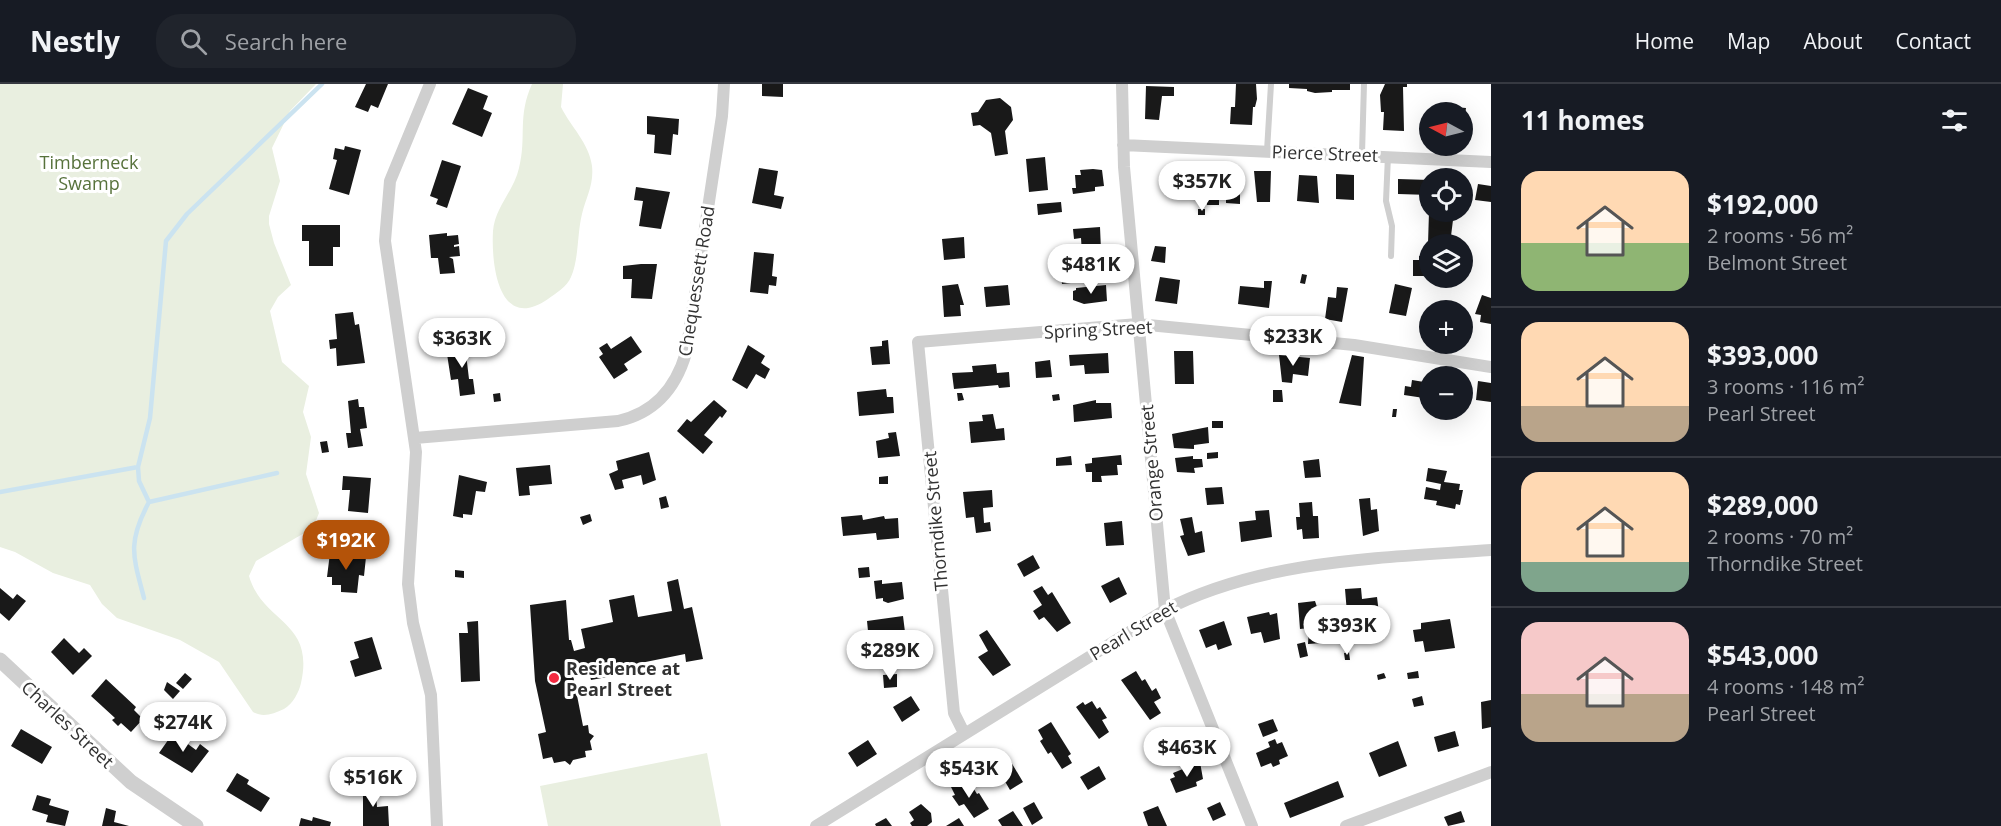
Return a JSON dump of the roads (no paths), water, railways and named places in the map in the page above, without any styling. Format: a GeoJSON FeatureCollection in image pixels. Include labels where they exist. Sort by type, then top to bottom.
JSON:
{"type":"FeatureCollection","features":[{"type":"Feature","properties":{"kind":"street"},"geometry":{"type":"LineString","coordinates":[[430,84],[394,167],[385,224],[386,260],[415,438],[415,490],[408,584],[413,623],[430,695],[437,826]]}},
{"type":"Feature","properties":{"kind":"street","name":"Chequessett Road"},"geometry":{"type":"LineString","coordinates":[[415,438],[618,421],[644,411],[665,394],[680,372],[686,353],[722,116],[724,84]]}},
{"type":"Feature","properties":{"kind":"street","name":"Orange Street"},"geometry":{"type":"LineString","coordinates":[[1122,84],[1123,145],[1165,610],[1252,826]]}},
{"type":"Feature","properties":{"kind":"street","name":"Pierce Street"},"geometry":{"type":"LineString","coordinates":[[1123,145],[1388,155],[1491,162]]}},
{"type":"Feature","properties":{"kind":"street","name":"Spring Street"},"geometry":{"type":"LineString","coordinates":[[918,342],[1138,324],[1354,345],[1491,367]]}},
{"type":"Feature","properties":{"kind":"street","name":"Thorndike Street"},"geometry":{"type":"LineString","coordinates":[[918,342],[954,713],[964,734]]}},
{"type":"Feature","properties":{"kind":"street","name":"Pearl Street"},"geometry":{"type":"LineString","coordinates":[[816,826],[1165,610],[1214,587],[1265,573],[1360,561],[1491,550]]}},
{"type":"Feature","properties":{"kind":"street","name":"Charles Street"},"geometry":{"type":"LineString","coordinates":[[0,660],[131,782],[196,826]]}},
{"type":"Feature","properties":{"kind":"street"},"geometry":{"type":"LineString","coordinates":[[1346,826],[1491,772]]}},
{"type":"Feature","properties":{"kind":"lane"},"geometry":{"type":"LineString","coordinates":[[1267,151],[1271,84]]}},
{"type":"Feature","properties":{"kind":"lane"},"geometry":{"type":"LineString","coordinates":[[1362,154],[1364,84]]}},
{"type":"Feature","properties":{"kind":"lane"},"geometry":{"type":"LineString","coordinates":[[1388,155],[1386,201],[1392,226],[1391,256]]}},
{"type":"Feature","properties":{"kind":"waterway"},"geometry":{"type":"LineString","coordinates":[[0,492],[138,467],[150,418],[166,241],[187,214],[322,84]]}},
{"type":"Feature","properties":{"kind":"waterway"},"geometry":{"type":"LineString","coordinates":[[138,467],[139,481],[149,502],[277,473]]}},
{"type":"Feature","properties":{"kind":"waterway"},"geometry":{"type":"LineString","coordinates":[[144,598],[134,550],[137,528],[149,502]]}},
{"type":"Feature","properties":{"kind":"place","name":"Residence at Pearl Street"},"geometry":{"type":"Point","coordinates":[554,678]}},
{"type":"Feature","properties":{"kind":"park label","name":"Timberneck Swamp"},"geometry":{"type":"Point","coordinates":[89,172]}}]}
